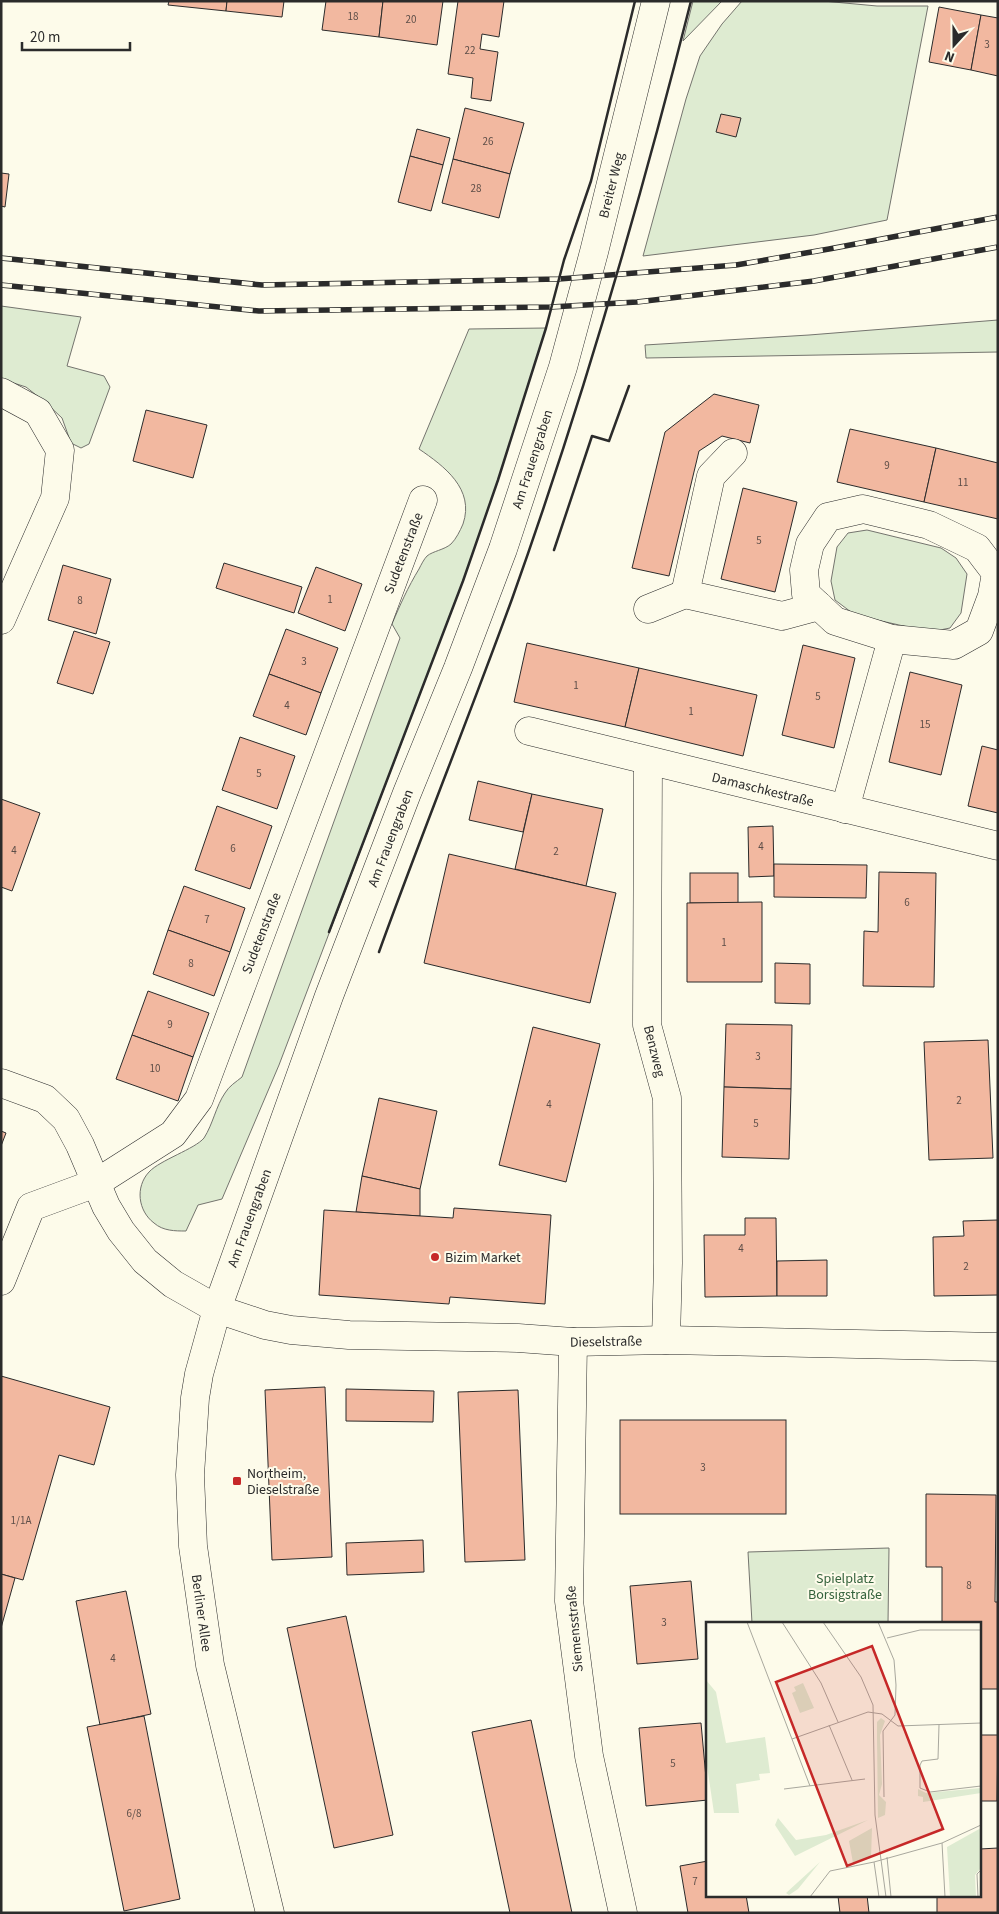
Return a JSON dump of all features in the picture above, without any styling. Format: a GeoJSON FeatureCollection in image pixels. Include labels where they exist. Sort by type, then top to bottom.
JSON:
{"type":"FeatureCollection","features":[{"type":"Feature","properties":{"kind":"street","name":"Breiter Weg"},"geometry":{"type":"LineString","coordinates":[[563,367],[594,252],[656,1]]}},
{"type":"Feature","properties":{"kind":"street","name":"Am Frauengraben"},"geometry":{"type":"LineString","coordinates":[[217,1309],[329,996],[503,548],[563,367]]}},
{"type":"Feature","properties":{"kind":"street"},"geometry":{"type":"LineString","coordinates":[[1,392],[38,412],[60,450],[55,498],[1,620]]}},
{"type":"Feature","properties":{"kind":"street"},"geometry":{"type":"LineString","coordinates":[[685,594],[711,476],[733,453]]}},
{"type":"Feature","properties":{"kind":"street","name":"Sudetenstraße"},"geometry":{"type":"LineString","coordinates":[[1,1282],[31,1207],[96,1183],[173,1134],[199,1098],[423,500]]}},
{"type":"Feature","properties":{"kind":"street"},"geometry":{"type":"LineString","coordinates":[[863,509],[929,525],[977,548],[996,573],[992,596],[979,631],[954,645],[892,639],[835,621],[819,606],[806,594],[804,570],[810,544],[828,517],[863,509]]}},
{"type":"Feature","properties":{"kind":"street"},"geometry":{"type":"LineString","coordinates":[[648,609],[685,594],[782,616],[819,606]]}},
{"type":"Feature","properties":{"kind":"street"},"geometry":{"type":"LineString","coordinates":[[845,809],[892,639]]}},
{"type":"Feature","properties":{"kind":"street","name":"Damaschkestraße"},"geometry":{"type":"LineString","coordinates":[[528,730],[998,846]]}},
{"type":"Feature","properties":{"kind":"street","name":"Benzweg"},"geometry":{"type":"LineString","coordinates":[[648,760],[647,1025],[667,1098],[668,1263],[666,1340]]}},
{"type":"Feature","properties":{"kind":"street","name":"Dieselstraße"},"geometry":{"type":"LineString","coordinates":[[1,1083],[45,1099],[66,1120],[80,1145],[106,1206],[121,1231],[145,1261],[173,1284],[217,1309],[265,1325],[291,1330],[349,1335],[518,1338],[572,1342],[666,1340],[998,1348]]}},
{"type":"Feature","properties":{"kind":"street","name":"Berliner Allee"},"geometry":{"type":"LineString","coordinates":[[217,1309],[199,1374],[196,1398],[190,1475],[193,1546],[210,1665],[270,1913]]}},
{"type":"Feature","properties":{"kind":"street","name":"Siemensstraße"},"geometry":{"type":"LineString","coordinates":[[572,1342],[569,1601],[589,1756],[623,1913]]}},
{"type":"Feature","properties":{"kind":"green space"},"geometry":{"type":"Polygon","coordinates":[[[693,1],[722,1],[683,41],[693,1]]]}},
{"type":"Feature","properties":{"kind":"green space"},"geometry":{"type":"Polygon","coordinates":[[[742,1],[823,1],[877,6],[928,6],[887,220],[814,235],[643,256],[686,99],[700,56],[722,24],[742,1]]]}},
{"type":"Feature","properties":{"kind":"green space"},"geometry":{"type":"Polygon","coordinates":[[[1,306],[81,317],[67,366],[104,376],[110,387],[89,444],[81,448],[71,443],[62,418],[45,402],[26,387],[1,379],[1,306]]]}},
{"type":"Feature","properties":{"kind":"green space"},"geometry":{"type":"Polygon","coordinates":[[[998,320],[998,352],[646,358],[645,345],[809,335],[998,320]]]}},
{"type":"Feature","properties":{"kind":"green space"},"geometry":{"type":"Polygon","coordinates":[[[546,328],[498,480],[463,581],[279,1065],[222,1199],[198,1205],[186,1231],[173,1231],[161,1228],[149,1218],[142,1206],[140,1192],[145,1178],[149,1172],[161,1163],[204,1138],[225,1093],[242,1077],[400,638],[392,624],[408,589],[427,556],[451,544],[463,524],[466,511],[461,489],[447,471],[419,449],[469,329],[546,328]]]}},
{"type":"Feature","properties":{"kind":"green space"},"geometry":{"type":"Polygon","coordinates":[[[867,530],[941,548],[956,558],[967,574],[961,613],[950,628],[930,632],[855,615],[835,600],[831,581],[837,547],[848,533],[867,530]]]}},
{"type":"Feature","properties":{"kind":"green space","name":"Spielplatz Borsigstraße"},"geometry":{"type":"Polygon","coordinates":[[[889,1548],[888,1622],[752,1622],[748,1552],[889,1548]]]}},
{"type":"Feature","properties":{"kind":"building"},"geometry":{"type":"Polygon","coordinates":[[[169,1],[227,1],[226,11],[168,5],[169,1]]]}},
{"type":"Feature","properties":{"kind":"building"},"geometry":{"type":"Polygon","coordinates":[[[227,1],[284,1],[282,17],[226,11],[227,1]]]}},
{"type":"Feature","properties":{"kind":"building"},"geometry":{"type":"Polygon","coordinates":[[[326,1],[383,1],[379,37],[322,30],[326,1]]]}},
{"type":"Feature","properties":{"kind":"building"},"geometry":{"type":"Polygon","coordinates":[[[383,1],[443,1],[437,45],[379,37],[383,1]]]}},
{"type":"Feature","properties":{"kind":"building"},"geometry":{"type":"Polygon","coordinates":[[[458,1],[504,1],[499,37],[482,34],[480,49],[498,52],[491,101],[471,98],[473,78],[448,74],[458,1]]]}},
{"type":"Feature","properties":{"kind":"building"},"geometry":{"type":"Polygon","coordinates":[[[939,7],[981,15],[971,70],[929,62],[939,7]]]}},
{"type":"Feature","properties":{"kind":"building"},"geometry":{"type":"Polygon","coordinates":[[[981,15],[998,18],[998,76],[971,70],[981,15]]]}},
{"type":"Feature","properties":{"kind":"building"},"geometry":{"type":"Polygon","coordinates":[[[465,108],[524,123],[510,174],[453,159],[465,108]]]}},
{"type":"Feature","properties":{"kind":"building"},"geometry":{"type":"Polygon","coordinates":[[[721,114],[741,118],[736,137],[716,132],[721,114]]]}},
{"type":"Feature","properties":{"kind":"building"},"geometry":{"type":"Polygon","coordinates":[[[417,129],[450,138],[443,165],[410,156],[417,129]]]}},
{"type":"Feature","properties":{"kind":"building"},"geometry":{"type":"Polygon","coordinates":[[[410,156],[443,165],[431,211],[398,202],[410,156]]]}},
{"type":"Feature","properties":{"kind":"building"},"geometry":{"type":"Polygon","coordinates":[[[453,159],[510,174],[499,218],[442,203],[453,159]]]}},
{"type":"Feature","properties":{"kind":"building"},"geometry":{"type":"Polygon","coordinates":[[[1,173],[9,174],[5,207],[1,206],[1,173]]]}},
{"type":"Feature","properties":{"kind":"building"},"geometry":{"type":"Polygon","coordinates":[[[714,394],[759,405],[750,443],[722,436],[699,451],[669,576],[632,568],[665,432],[714,394]]]}},
{"type":"Feature","properties":{"kind":"building"},"geometry":{"type":"Polygon","coordinates":[[[146,410],[207,425],[193,478],[133,461],[146,410]]]}},
{"type":"Feature","properties":{"kind":"building"},"geometry":{"type":"Polygon","coordinates":[[[850,429],[936,448],[924,502],[837,482],[850,429]]]}},
{"type":"Feature","properties":{"kind":"building"},"geometry":{"type":"Polygon","coordinates":[[[936,448],[998,463],[998,519],[924,502],[936,448]]]}},
{"type":"Feature","properties":{"kind":"building"},"geometry":{"type":"Polygon","coordinates":[[[743,488],[797,502],[775,592],[721,579],[743,488]]]}},
{"type":"Feature","properties":{"kind":"building"},"geometry":{"type":"Polygon","coordinates":[[[224,563],[302,587],[294,613],[216,588],[224,563]]]}},
{"type":"Feature","properties":{"kind":"building"},"geometry":{"type":"Polygon","coordinates":[[[63,565],[111,579],[96,634],[48,620],[63,565]]]}},
{"type":"Feature","properties":{"kind":"building"},"geometry":{"type":"Polygon","coordinates":[[[316,567],[362,584],[345,631],[298,613],[316,567]]]}},
{"type":"Feature","properties":{"kind":"building"},"geometry":{"type":"Polygon","coordinates":[[[286,629],[338,648],[321,693],[269,674],[286,629]]]}},
{"type":"Feature","properties":{"kind":"building"},"geometry":{"type":"Polygon","coordinates":[[[74,631],[110,642],[93,694],[57,683],[74,631]]]}},
{"type":"Feature","properties":{"kind":"building"},"geometry":{"type":"Polygon","coordinates":[[[527,643],[639,668],[625,727],[514,702],[527,643]]]}},
{"type":"Feature","properties":{"kind":"building"},"geometry":{"type":"Polygon","coordinates":[[[803,645],[855,658],[834,748],[782,735],[803,645]]]}},
{"type":"Feature","properties":{"kind":"building"},"geometry":{"type":"Polygon","coordinates":[[[639,668],[757,695],[743,756],[625,727],[639,668]]]}},
{"type":"Feature","properties":{"kind":"building"},"geometry":{"type":"Polygon","coordinates":[[[910,672],[962,685],[941,775],[889,762],[910,672]]]}},
{"type":"Feature","properties":{"kind":"building"},"geometry":{"type":"Polygon","coordinates":[[[269,674],[321,693],[306,735],[253,716],[269,674]]]}},
{"type":"Feature","properties":{"kind":"building"},"geometry":{"type":"Polygon","coordinates":[[[240,737],[295,756],[277,809],[222,790],[240,737]]]}},
{"type":"Feature","properties":{"kind":"building"},"geometry":{"type":"Polygon","coordinates":[[[982,746],[998,750],[998,813],[968,806],[982,746]]]}},
{"type":"Feature","properties":{"kind":"building"},"geometry":{"type":"Polygon","coordinates":[[[478,781],[532,794],[523,832],[469,820],[478,781]]]}},
{"type":"Feature","properties":{"kind":"building"},"geometry":{"type":"Polygon","coordinates":[[[532,794],[603,809],[586,886],[515,869],[532,794]]]}},
{"type":"Feature","properties":{"kind":"building"},"geometry":{"type":"Polygon","coordinates":[[[1,799],[40,813],[12,891],[1,887],[1,799]]]}},
{"type":"Feature","properties":{"kind":"building"},"geometry":{"type":"Polygon","coordinates":[[[217,806],[272,826],[250,889],[195,870],[217,806]]]}},
{"type":"Feature","properties":{"kind":"building"},"geometry":{"type":"Polygon","coordinates":[[[773,826],[774,876],[749,877],[748,827],[773,826]]]}},
{"type":"Feature","properties":{"kind":"building"},"geometry":{"type":"Polygon","coordinates":[[[449,854],[616,893],[590,1003],[424,963],[449,854]]]}},
{"type":"Feature","properties":{"kind":"building"},"geometry":{"type":"Polygon","coordinates":[[[774,864],[867,865],[866,898],[774,897],[774,864]]]}},
{"type":"Feature","properties":{"kind":"building"},"geometry":{"type":"Polygon","coordinates":[[[879,872],[936,873],[934,987],[863,986],[864,931],[878,932],[879,872]]]}},
{"type":"Feature","properties":{"kind":"building"},"geometry":{"type":"Polygon","coordinates":[[[690,873],[738,873],[738,903],[690,903],[690,873]]]}},
{"type":"Feature","properties":{"kind":"building"},"geometry":{"type":"Polygon","coordinates":[[[184,886],[245,908],[230,952],[168,930],[184,886]]]}},
{"type":"Feature","properties":{"kind":"building"},"geometry":{"type":"Polygon","coordinates":[[[762,902],[762,982],[687,982],[687,903],[762,902]]]}},
{"type":"Feature","properties":{"kind":"building"},"geometry":{"type":"Polygon","coordinates":[[[168,930],[230,952],[214,996],[153,974],[168,930]]]}},
{"type":"Feature","properties":{"kind":"building"},"geometry":{"type":"Polygon","coordinates":[[[775,963],[810,964],[810,1004],[775,1003],[775,963]]]}},
{"type":"Feature","properties":{"kind":"building"},"geometry":{"type":"Polygon","coordinates":[[[148,991],[209,1013],[193,1057],[132,1035],[148,991]]]}},
{"type":"Feature","properties":{"kind":"building"},"geometry":{"type":"Polygon","coordinates":[[[726,1024],[792,1025],[791,1089],[724,1087],[726,1024]]]}},
{"type":"Feature","properties":{"kind":"building"},"geometry":{"type":"Polygon","coordinates":[[[533,1027],[600,1044],[566,1182],[499,1165],[533,1027]]]}},
{"type":"Feature","properties":{"kind":"building"},"geometry":{"type":"Polygon","coordinates":[[[132,1035],[193,1057],[178,1101],[116,1079],[132,1035]]]}},
{"type":"Feature","properties":{"kind":"building"},"geometry":{"type":"Polygon","coordinates":[[[988,1040],[993,1158],[929,1160],[924,1042],[988,1040]]]}},
{"type":"Feature","properties":{"kind":"building"},"geometry":{"type":"Polygon","coordinates":[[[724,1087],[791,1089],[789,1159],[722,1157],[724,1087]]]}},
{"type":"Feature","properties":{"kind":"building"},"geometry":{"type":"Polygon","coordinates":[[[379,1098],[437,1111],[420,1189],[362,1176],[379,1098]]]}},
{"type":"Feature","properties":{"kind":"building"},"geometry":{"type":"Polygon","coordinates":[[[1,1131],[6,1133],[1,1146],[1,1131]]]}},
{"type":"Feature","properties":{"kind":"building"},"geometry":{"type":"Polygon","coordinates":[[[362,1176],[420,1189],[420,1216],[356,1212],[362,1176]]]}},
{"type":"Feature","properties":{"kind":"building","name":"Bizim Market"},"geometry":{"type":"Polygon","coordinates":[[[454,1208],[551,1215],[545,1304],[450,1297],[449,1304],[319,1295],[324,1210],[453,1218],[454,1208]]]}},
{"type":"Feature","properties":{"kind":"building"},"geometry":{"type":"Polygon","coordinates":[[[745,1218],[776,1218],[777,1296],[705,1297],[704,1235],[745,1235],[745,1218]]]}},
{"type":"Feature","properties":{"kind":"building"},"geometry":{"type":"Polygon","coordinates":[[[998,1220],[998,1295],[934,1296],[933,1237],[964,1236],[963,1221],[998,1220]]]}},
{"type":"Feature","properties":{"kind":"building"},"geometry":{"type":"Polygon","coordinates":[[[827,1260],[827,1296],[777,1296],[777,1261],[827,1260]]]}},
{"type":"Feature","properties":{"kind":"building"},"geometry":{"type":"Polygon","coordinates":[[[1,1376],[110,1407],[94,1465],[59,1455],[23,1580],[1,1574],[1,1376]]]}},
{"type":"Feature","properties":{"kind":"building"},"geometry":{"type":"Polygon","coordinates":[[[325,1387],[332,1557],[272,1560],[265,1390],[325,1387]]]}},
{"type":"Feature","properties":{"kind":"building"},"geometry":{"type":"Polygon","coordinates":[[[346,1389],[434,1391],[433,1422],[346,1421],[346,1389]]]}},
{"type":"Feature","properties":{"kind":"building"},"geometry":{"type":"Polygon","coordinates":[[[518,1390],[525,1560],[465,1562],[458,1392],[518,1390]]]}},
{"type":"Feature","properties":{"kind":"building"},"geometry":{"type":"Polygon","coordinates":[[[620,1420],[786,1420],[786,1514],[620,1514],[620,1420]]]}},
{"type":"Feature","properties":{"kind":"building"},"geometry":{"type":"Polygon","coordinates":[[[926,1494],[996,1495],[995,1602],[998,1602],[998,1689],[982,1689],[982,1622],[942,1622],[942,1567],[926,1567],[926,1494]]]}},
{"type":"Feature","properties":{"kind":"building"},"geometry":{"type":"Polygon","coordinates":[[[423,1540],[424,1572],[347,1575],[346,1543],[423,1540]]]}},
{"type":"Feature","properties":{"kind":"building"},"geometry":{"type":"Polygon","coordinates":[[[1,1574],[15,1578],[1,1628],[1,1574]]]}},
{"type":"Feature","properties":{"kind":"building"},"geometry":{"type":"Polygon","coordinates":[[[691,1581],[698,1659],[637,1664],[630,1586],[691,1581]]]}},
{"type":"Feature","properties":{"kind":"building"},"geometry":{"type":"Polygon","coordinates":[[[126,1591],[151,1714],[100,1725],[76,1601],[126,1591]]]}},
{"type":"Feature","properties":{"kind":"building"},"geometry":{"type":"Polygon","coordinates":[[[346,1616],[393,1835],[334,1848],[287,1628],[346,1616]]]}},
{"type":"Feature","properties":{"kind":"building"},"geometry":{"type":"Polygon","coordinates":[[[144,1716],[180,1899],[124,1911],[87,1727],[144,1716]]]}},
{"type":"Feature","properties":{"kind":"building"},"geometry":{"type":"Polygon","coordinates":[[[531,1720],[572,1913],[510,1913],[472,1732],[531,1720]]]}},
{"type":"Feature","properties":{"kind":"building"},"geometry":{"type":"Polygon","coordinates":[[[701,1723],[706,1800],[646,1806],[639,1728],[701,1723]]]}},
{"type":"Feature","properties":{"kind":"building"},"geometry":{"type":"Polygon","coordinates":[[[982,1735],[998,1735],[997,1801],[982,1801],[982,1735]]]}},
{"type":"Feature","properties":{"kind":"building"},"geometry":{"type":"Polygon","coordinates":[[[998,1848],[998,1913],[937,1913],[937,1896],[982,1896],[982,1849],[998,1848]]]}},
{"type":"Feature","properties":{"kind":"building"},"geometry":{"type":"Polygon","coordinates":[[[706,1861],[706,1896],[746,1896],[749,1913],[688,1913],[680,1866],[706,1861]]]}},
{"type":"Feature","properties":{"kind":"building"},"geometry":{"type":"Polygon","coordinates":[[[838,1896],[867,1896],[869,1913],[840,1913],[838,1896]]]}},
{"type":"Feature","properties":{"kind":"railway"},"geometry":{"type":"LineString","coordinates":[[1,258],[262,285],[559,279],[736,265],[998,217]]}},
{"type":"Feature","properties":{"kind":"railway"},"geometry":{"type":"LineString","coordinates":[[1,285],[259,311],[551,307],[637,302],[814,281],[998,247]]}},
{"type":"Feature","properties":{"kind":"wall"},"geometry":{"type":"LineString","coordinates":[[329,932],[463,581],[498,480],[546,328],[564,260],[591,181],[635,1]]}},
{"type":"Feature","properties":{"kind":"wall"},"geometry":{"type":"LineString","coordinates":[[379,952],[538,525],[609,302],[691,1]]}},
{"type":"Feature","properties":{"kind":"wall"},"geometry":{"type":"LineString","coordinates":[[554,550],[592,436],[609,441],[629,386]]}},
{"type":"Feature","properties":{"kind":"place","name":"Bizim Market"},"geometry":{"type":"Point","coordinates":[435,1257]}},
{"type":"Feature","properties":{"kind":"place","name":"Northeim, Dieselstraße"},"geometry":{"type":"Point","coordinates":[237,1481]}}]}
